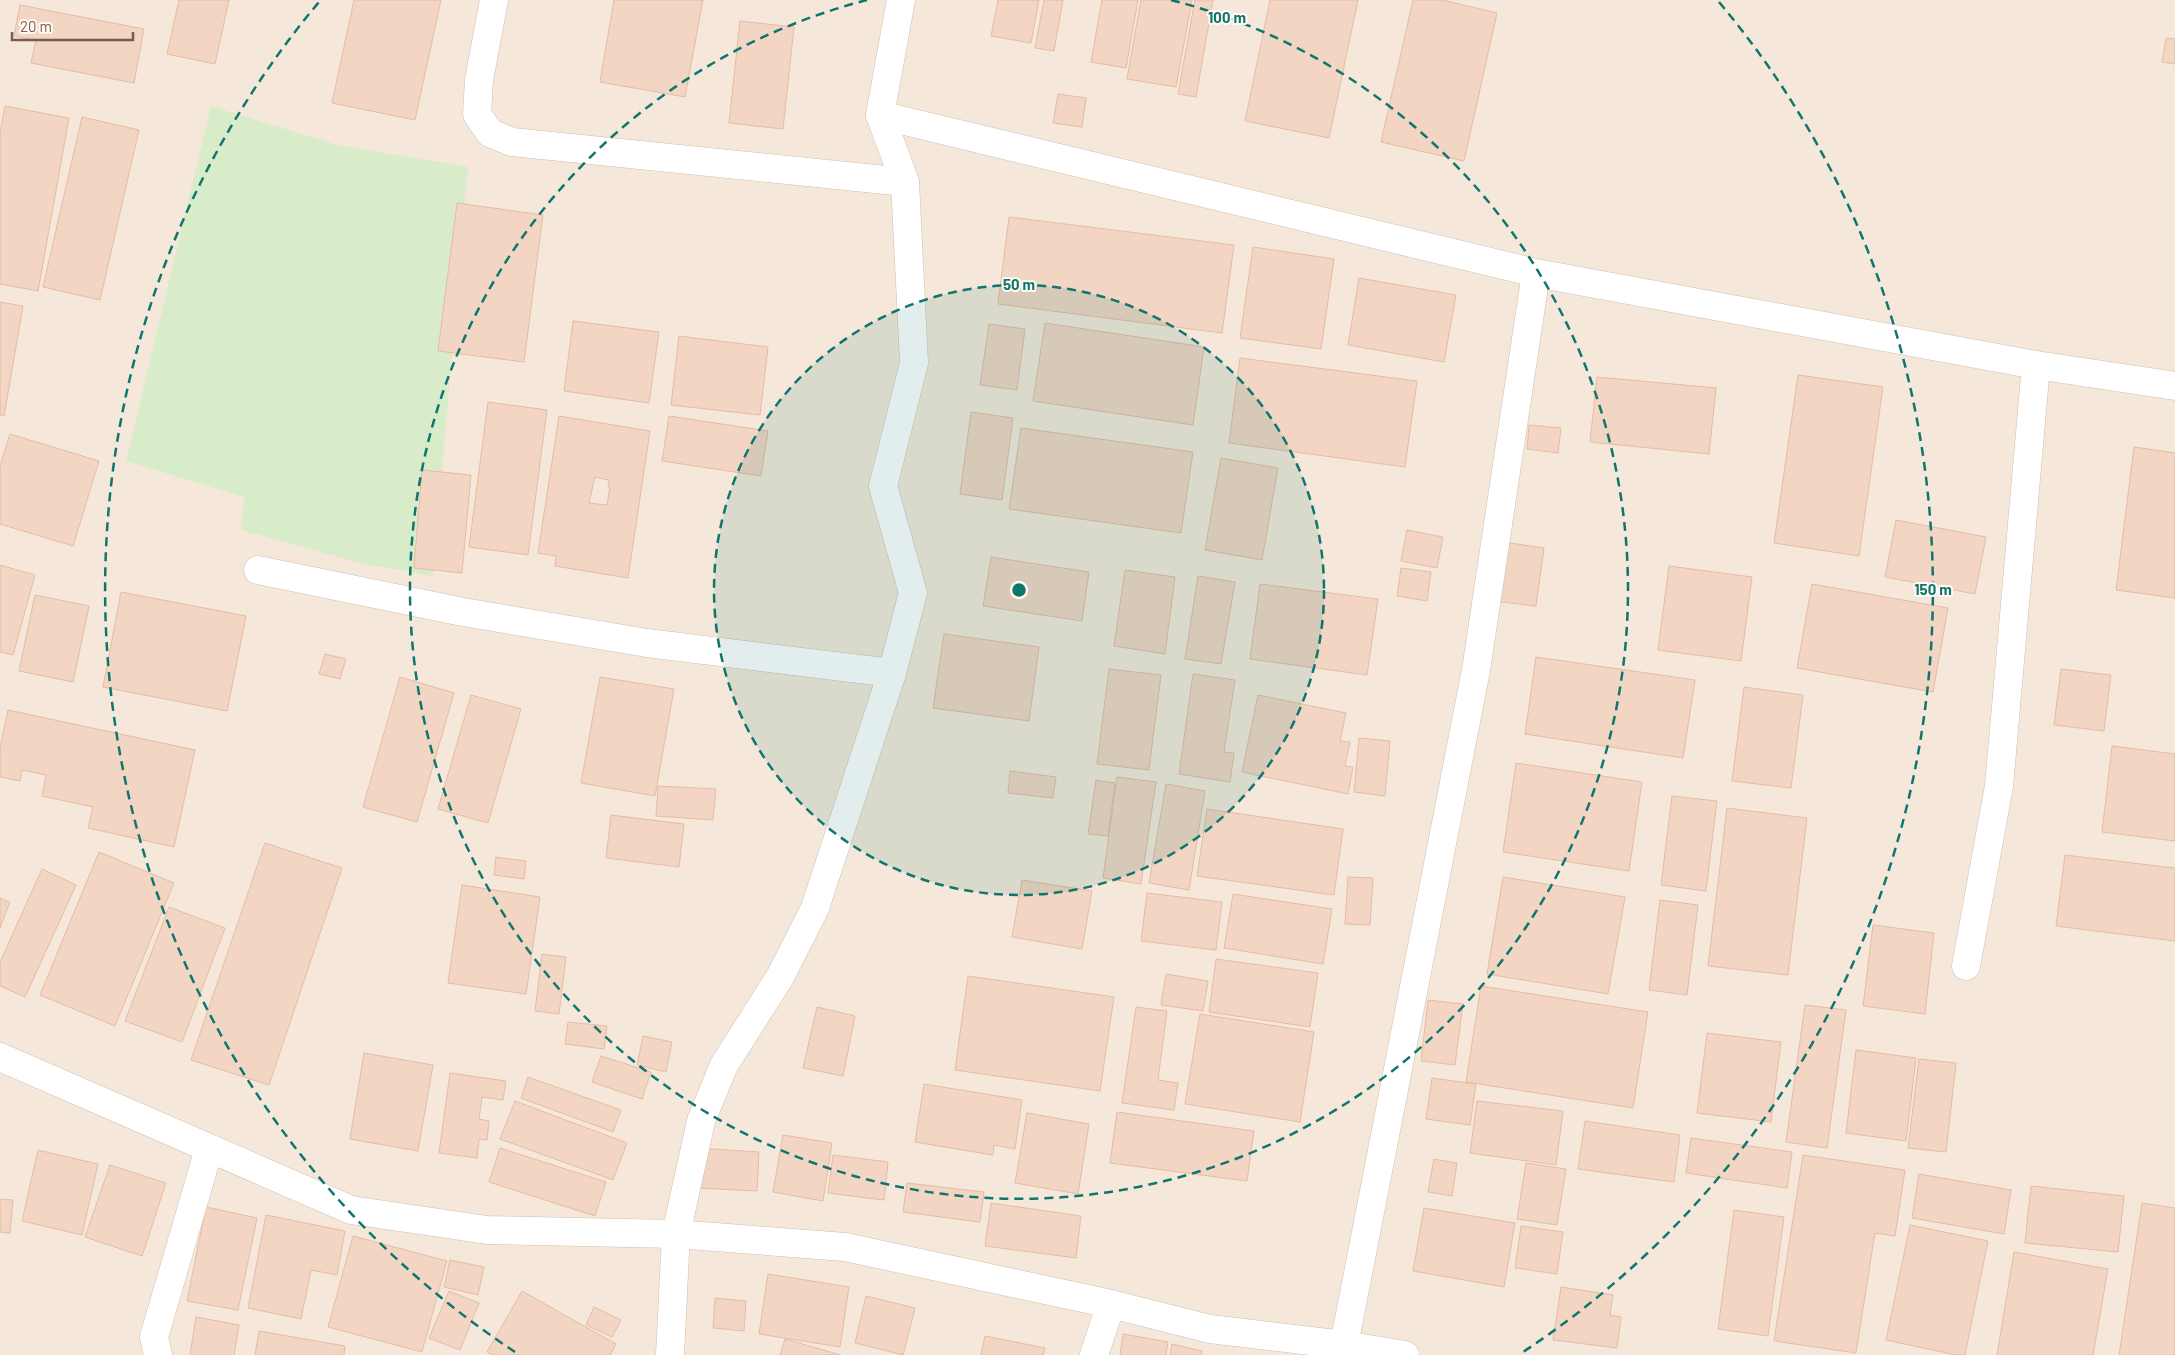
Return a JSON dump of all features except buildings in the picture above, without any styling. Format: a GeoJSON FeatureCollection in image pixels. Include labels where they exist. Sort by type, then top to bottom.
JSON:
{"type":"FeatureCollection","features":[{"type":"Feature","properties":{"kind":"street"},"geometry":{"type":"LineString","coordinates":[[494,0],[479,80],[477,114],[490,133],[512,142],[905,182]]}},
{"type":"Feature","properties":{"kind":"street"},"geometry":{"type":"LineString","coordinates":[[670,1355],[676,1234],[702,1121],[724,1065],[780,977],[815,908],[892,673],[913,593],[882,486],[914,363],[905,182],[880,115],[901,0]]}},
{"type":"Feature","properties":{"kind":"street"},"geometry":{"type":"LineString","coordinates":[[880,115],[1536,273],[2036,365],[2175,386]]}},
{"type":"Feature","properties":{"kind":"street"},"geometry":{"type":"LineString","coordinates":[[1344,1345],[1476,670],[1536,273]]}},
{"type":"Feature","properties":{"kind":"street"},"geometry":{"type":"LineString","coordinates":[[1966,966],[1999,786],[2036,365]]}},
{"type":"Feature","properties":{"kind":"street"},"geometry":{"type":"LineString","coordinates":[[258,570],[463,612],[647,643],[892,673]]}},
{"type":"Feature","properties":{"kind":"street"},"geometry":{"type":"LineString","coordinates":[[0,1057],[351,1210],[487,1230],[676,1234],[845,1247],[1111,1304],[1210,1329],[1344,1345],[1404,1355]]}},
{"type":"Feature","properties":{"kind":"street"},"geometry":{"type":"LineString","coordinates":[[158,1355],[154,1337],[209,1149]]}},
{"type":"Feature","properties":{"kind":"street"},"geometry":{"type":"LineString","coordinates":[[1094,1355],[1111,1304]]}},
{"type":"Feature","properties":{"kind":"shaded area"},"geometry":{"type":"Polygon","coordinates":[[[0,0],[2175,0],[2175,1355],[0,1355],[0,0]]]}},
{"type":"Feature","properties":{"kind":"green space"},"geometry":{"type":"Polygon","coordinates":[[[211,106],[341,146],[468,167],[433,576],[364,564],[241,530],[244,497],[126,461],[211,106]]]}}]}
